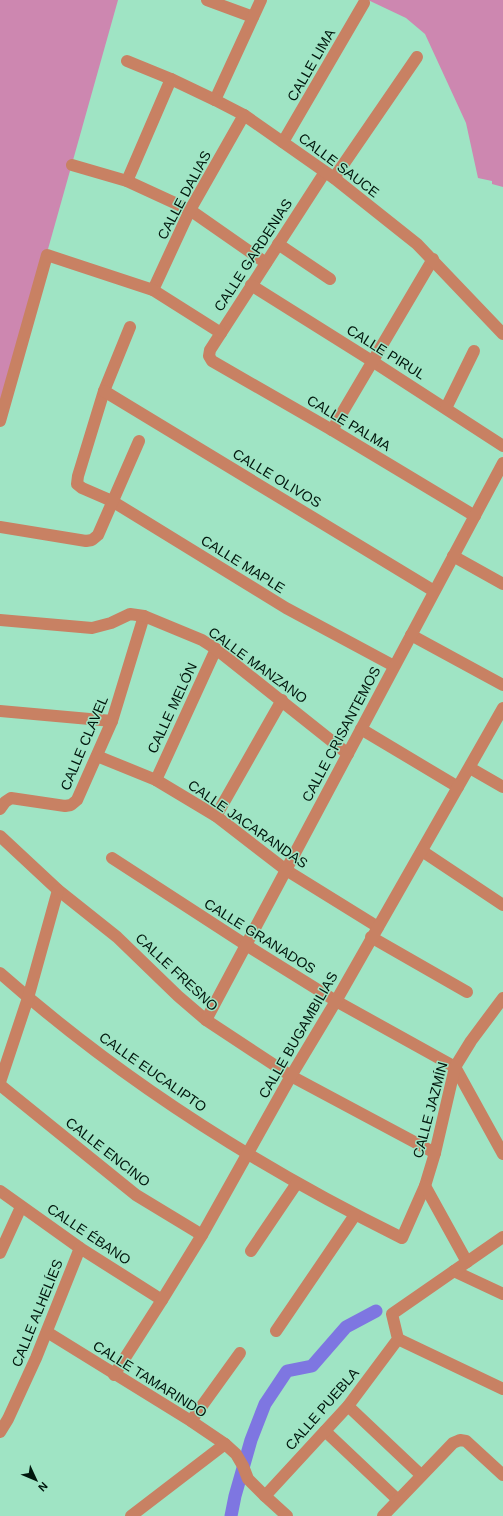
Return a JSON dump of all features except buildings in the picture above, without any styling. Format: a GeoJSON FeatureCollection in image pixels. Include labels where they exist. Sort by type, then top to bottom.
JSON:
{"type":"FeatureCollection","features":[{"type":"Feature","properties":{"kind":"street"},"geometry":{"type":"LineString","coordinates":[[207,0],[253,17]]}},
{"type":"Feature","properties":{"kind":"street"},"geometry":{"type":"LineString","coordinates":[[215,100],[261,0]]}},
{"type":"Feature","properties":{"kind":"street","name":"CALLE LIMA"},"geometry":{"type":"LineString","coordinates":[[283,142],[364,3]]}},
{"type":"Feature","properties":{"kind":"street","name":"CALLE GARDENIAS"},"geometry":{"type":"LineString","coordinates":[[209,356],[210,350],[278,244],[417,57]]}},
{"type":"Feature","properties":{"kind":"street","name":"CALLE SAUCE"},"geometry":{"type":"LineString","coordinates":[[127,61],[171,79],[244,115],[329,174],[417,244],[433,259],[503,334]]}},
{"type":"Feature","properties":{"kind":"street"},"geometry":{"type":"LineString","coordinates":[[127,181],[171,79]]}},
{"type":"Feature","properties":{"kind":"street","name":"CALLE DALIAS"},"geometry":{"type":"LineString","coordinates":[[153,290],[190,210],[244,115]]}},
{"type":"Feature","properties":{"kind":"street"},"geometry":{"type":"LineString","coordinates":[[72,165],[127,181],[190,210],[266,263]]}},
{"type":"Feature","properties":{"kind":"street"},"geometry":{"type":"LineString","coordinates":[[278,244],[330,279]]}},
{"type":"Feature","properties":{"kind":"street"},"geometry":{"type":"LineString","coordinates":[[0,421],[47,255],[153,290],[221,333]]}},
{"type":"Feature","properties":{"kind":"street"},"geometry":{"type":"LineString","coordinates":[[332,430],[433,259]]}},
{"type":"Feature","properties":{"kind":"street","name":"CALLE PIRUL"},"geometry":{"type":"LineString","coordinates":[[251,285],[446,408],[503,446]]}},
{"type":"Feature","properties":{"kind":"street"},"geometry":{"type":"LineString","coordinates":[[104,391],[130,327]]}},
{"type":"Feature","properties":{"kind":"street"},"geometry":{"type":"LineString","coordinates":[[446,408],[474,351]]}},
{"type":"Feature","properties":{"kind":"street","name":"CALLE PALMA"},"geometry":{"type":"LineString","coordinates":[[209,356],[212,361],[332,430],[475,516]]}},
{"type":"Feature","properties":{"kind":"street","name":"CALLE MAPLE"},"geometry":{"type":"LineString","coordinates":[[104,391],[78,476],[77,484],[82,488],[112,501],[286,608],[394,666]]}},
{"type":"Feature","properties":{"kind":"street","name":"CALLE OLIVOS"},"geometry":{"type":"LineString","coordinates":[[104,391],[434,592]]}},
{"type":"Feature","properties":{"kind":"street"},"geometry":{"type":"LineString","coordinates":[[0,527],[86,541],[92,540],[98,535],[139,441]]}},
{"type":"Feature","properties":{"kind":"street","name":"CALLE CRISANTEMOS"},"geometry":{"type":"LineString","coordinates":[[206,1020],[503,463]]}},
{"type":"Feature","properties":{"kind":"street"},"geometry":{"type":"LineString","coordinates":[[453,556],[503,584]]}},
{"type":"Feature","properties":{"kind":"street","name":"CALLE MANZANO"},"geometry":{"type":"LineString","coordinates":[[0,620],[92,628],[111,623],[130,614],[144,616],[202,640],[216,649],[348,754]]}},
{"type":"Feature","properties":{"kind":"street","name":"CALLE CLAVEL"},"geometry":{"type":"LineString","coordinates":[[0,809],[5,802],[11,798],[65,806],[72,805],[77,800],[112,721],[144,616]]}},
{"type":"Feature","properties":{"kind":"street"},"geometry":{"type":"LineString","coordinates":[[411,635],[503,685]]}},
{"type":"Feature","properties":{"kind":"street","name":"CALLE MELÓN"},"geometry":{"type":"LineString","coordinates":[[156,780],[216,649]]}},
{"type":"Feature","properties":{"kind":"street"},"geometry":{"type":"LineString","coordinates":[[216,816],[282,700]]}},
{"type":"Feature","properties":{"kind":"street","name":"CALLE BUGAMBILIAS"},"geometry":{"type":"LineString","coordinates":[[114,1375],[202,1235],[248,1155],[290,1076],[336,1001],[503,708]]}},
{"type":"Feature","properties":{"kind":"street"},"geometry":{"type":"LineString","coordinates":[[0,711],[112,721]]}},
{"type":"Feature","properties":{"kind":"street"},"geometry":{"type":"LineString","coordinates":[[361,729],[458,787]]}},
{"type":"Feature","properties":{"kind":"street","name":"CALLE JACARANDAS"},"geometry":{"type":"LineString","coordinates":[[97,756],[156,780],[216,816],[286,870],[374,932],[467,992]]}},
{"type":"Feature","properties":{"kind":"street"},"geometry":{"type":"LineString","coordinates":[[470,768],[503,787]]}},
{"type":"Feature","properties":{"kind":"street","name":"CALLE FRESNO"},"geometry":{"type":"LineString","coordinates":[[0,836],[58,890],[117,937],[178,996],[206,1020],[290,1076],[435,1153]]}},
{"type":"Feature","properties":{"kind":"street"},"geometry":{"type":"LineString","coordinates":[[422,851],[503,905]]}},
{"type":"Feature","properties":{"kind":"street","name":"CALLE GRANADOS"},"geometry":{"type":"LineString","coordinates":[[112,858],[246,945],[336,1001],[455,1066]]}},
{"type":"Feature","properties":{"kind":"street"},"geometry":{"type":"LineString","coordinates":[[0,1082],[28,998],[58,890]]}},
{"type":"Feature","properties":{"kind":"street","name":"CALLE EUCALIPTO"},"geometry":{"type":"LineString","coordinates":[[0,974],[28,998],[134,1080],[248,1155],[355,1215],[402,1238]]}},
{"type":"Feature","properties":{"kind":"street","name":"CALLE JAZMÍN"},"geometry":{"type":"LineString","coordinates":[[402,1238],[425,1186],[435,1153],[455,1066],[478,1030],[503,998]]}},
{"type":"Feature","properties":{"kind":"street"},"geometry":{"type":"LineString","coordinates":[[455,1066],[503,1154]]}},
{"type":"Feature","properties":{"kind":"street","name":"CALLE ENCINO"},"geometry":{"type":"LineString","coordinates":[[0,1085],[136,1194],[202,1235]]}},
{"type":"Feature","properties":{"kind":"street"},"geometry":{"type":"LineString","coordinates":[[251,1251],[297,1183]]}},
{"type":"Feature","properties":{"kind":"street"},"geometry":{"type":"LineString","coordinates":[[425,1186],[466,1262]]}},
{"type":"Feature","properties":{"kind":"street","name":"CALLE ÉBANO"},"geometry":{"type":"LineString","coordinates":[[0,1191],[80,1248],[162,1300]]}},
{"type":"Feature","properties":{"kind":"street"},"geometry":{"type":"LineString","coordinates":[[0,1254],[21,1207]]}},
{"type":"Feature","properties":{"kind":"street"},"geometry":{"type":"LineString","coordinates":[[276,1331],[355,1215]]}},
{"type":"Feature","properties":{"kind":"street"},"geometry":{"type":"LineString","coordinates":[[503,1237],[392,1314],[398,1339],[503,1389]]}},
{"type":"Feature","properties":{"kind":"street","name":"CALLE ALHELÍES"},"geometry":{"type":"LineString","coordinates":[[0,1432],[8,1419],[47,1332],[80,1248]]}},
{"type":"Feature","properties":{"kind":"street"},"geometry":{"type":"LineString","coordinates":[[454,1271],[503,1294]]}},
{"type":"Feature","properties":{"kind":"street","name":"CALLE TAMARINDO"},"geometry":{"type":"LineString","coordinates":[[47,1332],[114,1375],[191,1421],[225,1444],[236,1454],[248,1479],[265,1496]]}},
{"type":"Feature","properties":{"kind":"street","name":"CALLE PUEBLA"},"geometry":{"type":"LineString","coordinates":[[265,1496],[348,1406],[398,1339]]}},
{"type":"Feature","properties":{"kind":"street"},"geometry":{"type":"LineString","coordinates":[[191,1421],[240,1353]]}},
{"type":"Feature","properties":{"kind":"street"},"geometry":{"type":"LineString","coordinates":[[348,1406],[421,1475]]}},
{"type":"Feature","properties":{"kind":"street"},"geometry":{"type":"LineString","coordinates":[[325,1431],[398,1500]]}},
{"type":"Feature","properties":{"kind":"street"},"geometry":{"type":"LineString","coordinates":[[383,1516],[453,1443],[460,1440],[466,1442],[503,1475]]}},
{"type":"Feature","properties":{"kind":"street"},"geometry":{"type":"LineString","coordinates":[[131,1516],[225,1444]]}},
{"type":"Feature","properties":{"kind":"street"},"geometry":{"type":"LineString","coordinates":[[265,1496],[287,1516]]}},
{"type":"Feature","properties":{"kind":"shaded area"},"geometry":{"type":"Polygon","coordinates":[[[0,0],[118,0],[0,420],[0,0]]]}},
{"type":"Feature","properties":{"kind":"shaded area"},"geometry":{"type":"Polygon","coordinates":[[[368,0],[503,0],[503,187],[492,184],[492,181],[478,178],[466,123],[425,34],[406,18],[368,0]]]}},
{"type":"Feature","properties":{"kind":"waterway"},"geometry":{"type":"LineString","coordinates":[[231,1516],[235,1496],[251,1440],[265,1404],[287,1371],[312,1366],[346,1327],[376,1311]]}}]}
